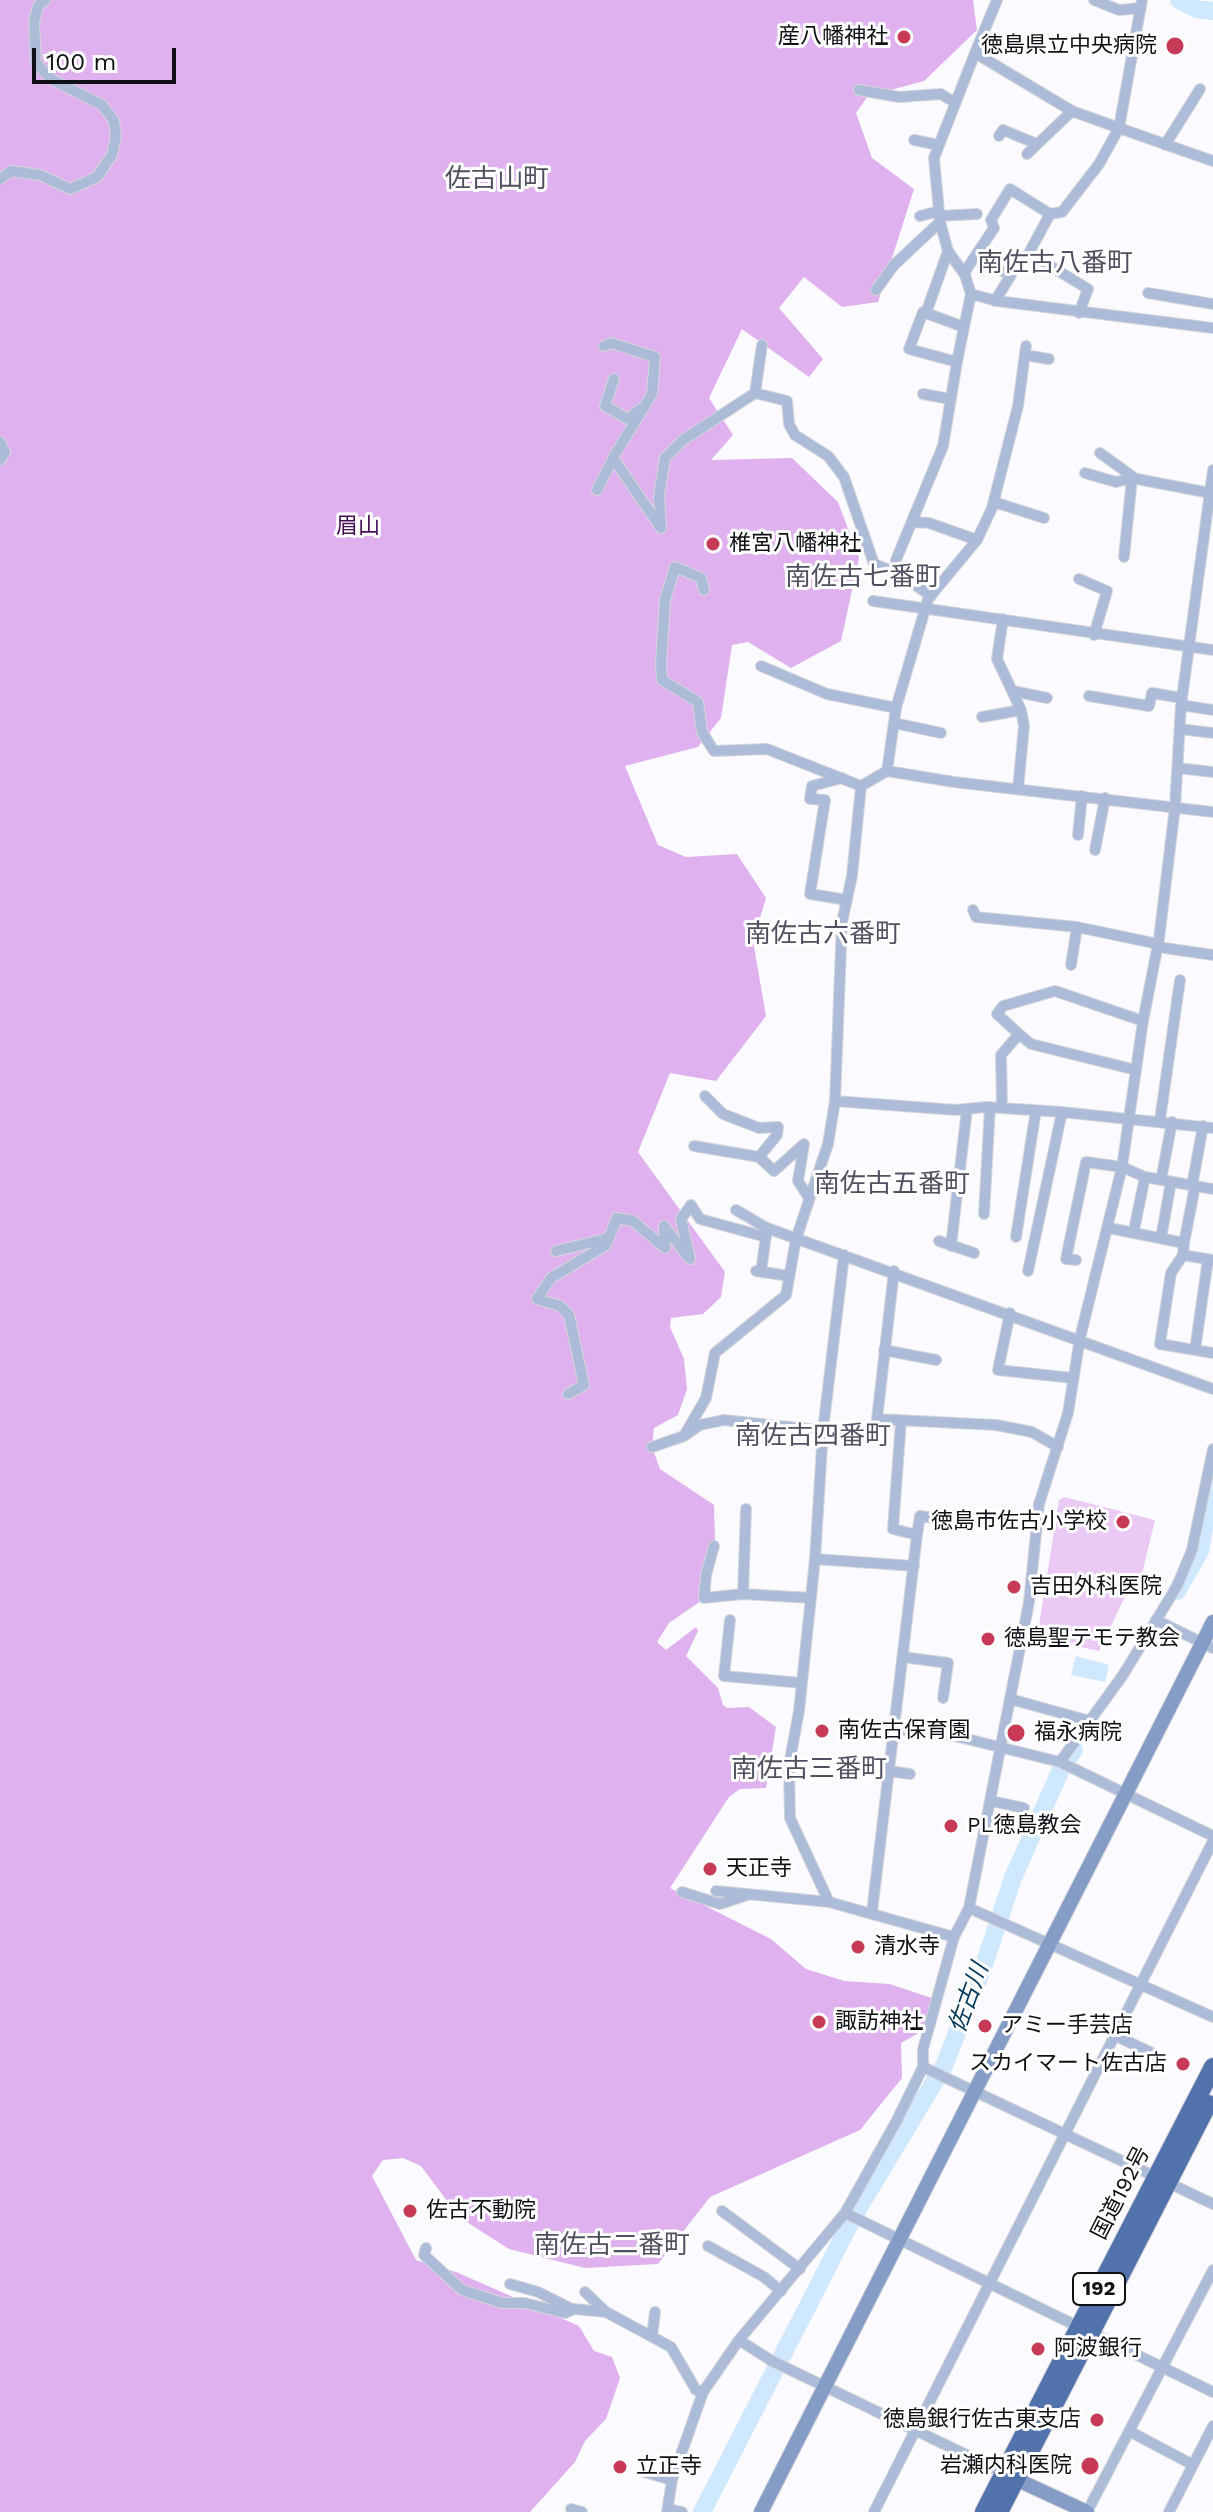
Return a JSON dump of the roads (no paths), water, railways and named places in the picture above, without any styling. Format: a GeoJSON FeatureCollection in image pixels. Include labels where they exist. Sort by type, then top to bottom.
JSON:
{"type":"FeatureCollection","features":[{"type":"Feature","properties":{"kind":"highway","name":"国道192号"},"geometry":{"type":"LineString","coordinates":[[1163,2180],[1213,2067]]}},
{"type":"Feature","properties":{"kind":"highway","name":"国道192号"},"geometry":{"type":"LineString","coordinates":[[984,2512],[1010,2476],[1163,2180],[1213,2094]]}},
{"type":"Feature","properties":{"kind":"highway","name":"国道192号"},"geometry":{"type":"LineString","coordinates":[[999,2512],[1010,2476]]}},
{"type":"Feature","properties":{"kind":"street"},"geometry":{"type":"LineString","coordinates":[[0,179],[11,171],[40,175],[70,189],[97,177],[112,155],[116,136],[114,121],[102,105],[51,79],[36,63],[34,22],[38,6],[45,0]]}},
{"type":"Feature","properties":{"kind":"street"},"geometry":{"type":"LineString","coordinates":[[898,573],[896,560],[935,470],[971,294],[964,273],[948,251],[939,216],[934,158],[997,0]]}},
{"type":"Feature","properties":{"kind":"street"},"geometry":{"type":"LineString","coordinates":[[964,273],[994,228],[991,220],[1010,189],[1050,214],[1062,212],[1099,164],[1119,128],[1141,4],[1119,10],[1101,1]]}},
{"type":"Feature","properties":{"kind":"street"},"geometry":{"type":"LineString","coordinates":[[975,53],[1072,111],[1213,161]]}},
{"type":"Feature","properties":{"kind":"street"},"geometry":{"type":"LineString","coordinates":[[1165,145],[1200,89]]}},
{"type":"Feature","properties":{"kind":"street"},"geometry":{"type":"LineString","coordinates":[[859,90],[899,97],[941,94],[954,102]]}},
{"type":"Feature","properties":{"kind":"street"},"geometry":{"type":"LineString","coordinates":[[1027,154],[1072,111]]}},
{"type":"Feature","properties":{"kind":"street"},"geometry":{"type":"LineString","coordinates":[[999,136],[1003,130],[1037,144]]}},
{"type":"Feature","properties":{"kind":"street"},"geometry":{"type":"LineString","coordinates":[[914,140],[939,145]]}},
{"type":"Feature","properties":{"kind":"street"},"geometry":{"type":"LineString","coordinates":[[920,216],[977,214]]}},
{"type":"Feature","properties":{"kind":"street"},"geometry":{"type":"LineString","coordinates":[[1050,214],[1029,253],[1088,289],[1079,313]]}},
{"type":"Feature","properties":{"kind":"street"},"geometry":{"type":"LineString","coordinates":[[876,290],[894,265],[939,216]]}},
{"type":"Feature","properties":{"kind":"street"},"geometry":{"type":"LineString","coordinates":[[926,313],[948,251]]}},
{"type":"Feature","properties":{"kind":"street"},"geometry":{"type":"LineString","coordinates":[[995,301],[1011,275],[997,269]]}},
{"type":"Feature","properties":{"kind":"street"},"geometry":{"type":"LineString","coordinates":[[1148,293],[1213,304]]}},
{"type":"Feature","properties":{"kind":"street"},"geometry":{"type":"LineString","coordinates":[[971,294],[995,301],[1079,313],[1213,328]]}},
{"type":"Feature","properties":{"kind":"street"},"geometry":{"type":"LineString","coordinates":[[957,362],[909,349],[923,312],[964,327]]}},
{"type":"Feature","properties":{"kind":"street"},"geometry":{"type":"LineString","coordinates":[[597,490],[652,394],[655,357],[611,343],[604,346]]}},
{"type":"Feature","properties":{"kind":"street"},"geometry":{"type":"LineString","coordinates":[[755,393],[762,345]]}},
{"type":"Feature","properties":{"kind":"street"},"geometry":{"type":"LineString","coordinates":[[887,771],[896,708],[926,608],[931,596],[977,540],[994,502],[1018,406],[1025,350],[1049,359]]}},
{"type":"Feature","properties":{"kind":"street"},"geometry":{"type":"LineString","coordinates":[[614,379],[605,406],[628,419],[646,405]]}},
{"type":"Feature","properties":{"kind":"street"},"geometry":{"type":"LineString","coordinates":[[613,459],[661,528],[659,496],[665,458],[683,440],[755,393],[787,401],[789,424],[795,435],[828,456],[844,477],[874,564],[898,573],[931,596]]}},
{"type":"Feature","properties":{"kind":"street"},"geometry":{"type":"LineString","coordinates":[[923,394],[950,399]]}},
{"type":"Feature","properties":{"kind":"street"},"geometry":{"type":"LineString","coordinates":[[0,442],[5,452],[0,460]]}},
{"type":"Feature","properties":{"kind":"street"},"geometry":{"type":"LineString","coordinates":[[1100,453],[1134,479]]}},
{"type":"Feature","properties":{"kind":"street"},"geometry":{"type":"LineString","coordinates":[[682,2512],[667,2510],[672,2480],[703,2392],[739,2340],[800,2269],[853,2216],[928,2069],[923,2049],[954,1937],[969,1908],[991,1801],[1029,1602],[1037,1514],[1058,1447],[1080,1338],[1122,1167],[1143,1021],[1158,946],[1175,807],[1182,702],[1209,536],[1213,470]]}},
{"type":"Feature","properties":{"kind":"street"},"geometry":{"type":"LineString","coordinates":[[1085,473],[1116,482],[1134,479],[1211,490]]}},
{"type":"Feature","properties":{"kind":"street"},"geometry":{"type":"LineString","coordinates":[[1124,557],[1134,479]]}},
{"type":"Feature","properties":{"kind":"street"},"geometry":{"type":"LineString","coordinates":[[994,502],[1044,518]]}},
{"type":"Feature","properties":{"kind":"street"},"geometry":{"type":"LineString","coordinates":[[912,522],[929,523],[977,540]]}},
{"type":"Feature","properties":{"kind":"street"},"geometry":{"type":"LineString","coordinates":[[704,590],[701,578],[675,567],[665,600],[661,664],[662,680],[698,702],[702,732],[714,751],[767,749],[861,786]]}},
{"type":"Feature","properties":{"kind":"street"},"geometry":{"type":"LineString","coordinates":[[1079,579],[1107,591],[1094,635]]}},
{"type":"Feature","properties":{"kind":"street"},"geometry":{"type":"LineString","coordinates":[[1199,589],[1213,591]]}},
{"type":"Feature","properties":{"kind":"street"},"geometry":{"type":"LineString","coordinates":[[873,601],[1213,650]]}},
{"type":"Feature","properties":{"kind":"street"},"geometry":{"type":"LineString","coordinates":[[1003,619],[997,659],[1021,710],[1024,726],[1018,789]]}},
{"type":"Feature","properties":{"kind":"street"},"geometry":{"type":"LineString","coordinates":[[761,666],[827,694],[896,708]]}},
{"type":"Feature","properties":{"kind":"street"},"geometry":{"type":"LineString","coordinates":[[1013,691],[1047,698]]}},
{"type":"Feature","properties":{"kind":"street"},"geometry":{"type":"LineString","coordinates":[[1089,696],[1149,706],[1152,693],[1213,710]]}},
{"type":"Feature","properties":{"kind":"street"},"geometry":{"type":"LineString","coordinates":[[982,717],[1021,710]]}},
{"type":"Feature","properties":{"kind":"street"},"geometry":{"type":"LineString","coordinates":[[894,723],[941,733]]}},
{"type":"Feature","properties":{"kind":"street"},"geometry":{"type":"LineString","coordinates":[[1180,729],[1213,733]]}},
{"type":"Feature","properties":{"kind":"street"},"geometry":{"type":"LineString","coordinates":[[1178,768],[1213,772]]}},
{"type":"Feature","properties":{"kind":"street"},"geometry":{"type":"LineString","coordinates":[[861,786],[887,771],[1213,812]]}},
{"type":"Feature","properties":{"kind":"street"},"geometry":{"type":"LineString","coordinates":[[842,778],[812,786],[810,799],[825,800],[810,894],[847,900]]}},
{"type":"Feature","properties":{"kind":"street"},"geometry":{"type":"LineString","coordinates":[[684,1436],[706,1398],[715,1353],[786,1295],[796,1239],[828,1144],[835,1101],[841,931],[861,786]]}},
{"type":"Feature","properties":{"kind":"street"},"geometry":{"type":"LineString","coordinates":[[1078,835],[1082,796]]}},
{"type":"Feature","properties":{"kind":"street"},"geometry":{"type":"LineString","coordinates":[[1095,850],[1105,798]]}},
{"type":"Feature","properties":{"kind":"street"},"geometry":{"type":"LineString","coordinates":[[973,910],[976,917],[1077,927],[1213,955]]}},
{"type":"Feature","properties":{"kind":"street"},"geometry":{"type":"LineString","coordinates":[[1071,965],[1077,927]]}},
{"type":"Feature","properties":{"kind":"street"},"geometry":{"type":"LineString","coordinates":[[1161,1238],[1166,1181],[1166,1121],[1180,980]]}},
{"type":"Feature","properties":{"kind":"street"},"geometry":{"type":"LineString","coordinates":[[1136,1070],[1031,1044],[997,1014],[1003,1006],[1055,991],[1143,1021]]}},
{"type":"Feature","properties":{"kind":"street"},"geometry":{"type":"LineString","coordinates":[[986,1207],[1001,1055],[1019,1034]]}},
{"type":"Feature","properties":{"kind":"street"},"geometry":{"type":"LineString","coordinates":[[705,1096],[723,1114],[759,1128],[778,1127],[777,1135],[759,1157]]}},
{"type":"Feature","properties":{"kind":"street"},"geometry":{"type":"LineString","coordinates":[[835,1101],[967,1109],[996,1107],[1210,1126],[1193,1186],[1183,1255],[1171,1273],[1160,1344],[1213,1353]]}},
{"type":"Feature","properties":{"kind":"street"},"geometry":{"type":"LineString","coordinates":[[951,1246],[967,1109]]}},
{"type":"Feature","properties":{"kind":"street"},"geometry":{"type":"LineString","coordinates":[[1016,1237],[1036,1110]]}},
{"type":"Feature","properties":{"kind":"street"},"geometry":{"type":"LineString","coordinates":[[1028,1271],[1062,1112]]}},
{"type":"Feature","properties":{"kind":"street"},"geometry":{"type":"LineString","coordinates":[[694,1146],[759,1157],[774,1171],[804,1144],[798,1181],[809,1198]]}},
{"type":"Feature","properties":{"kind":"street"},"geometry":{"type":"LineString","coordinates":[[1076,1260],[1066,1259],[1086,1162],[1122,1167],[1145,1177],[1213,1189]]}},
{"type":"Feature","properties":{"kind":"street"},"geometry":{"type":"LineString","coordinates":[[1134,1230],[1145,1177]]}},
{"type":"Feature","properties":{"kind":"street"},"geometry":{"type":"LineString","coordinates":[[568,1394],[584,1385],[569,1315],[560,1306],[537,1299],[551,1278],[606,1245],[617,1218],[633,1221],[665,1248],[664,1226],[690,1259],[681,1219],[691,1205],[700,1219],[796,1239],[894,1271],[1213,1389]]}},
{"type":"Feature","properties":{"kind":"street"},"geometry":{"type":"LineString","coordinates":[[736,1210],[766,1232]]}},
{"type":"Feature","properties":{"kind":"street"},"geometry":{"type":"LineString","coordinates":[[1109,1228],[1134,1230],[1184,1243]]}},
{"type":"Feature","properties":{"kind":"street"},"geometry":{"type":"LineString","coordinates":[[766,1232],[758,1271],[789,1276]]}},
{"type":"Feature","properties":{"kind":"street"},"geometry":{"type":"LineString","coordinates":[[556,1251],[609,1238]]}},
{"type":"Feature","properties":{"kind":"street"},"geometry":{"type":"LineString","coordinates":[[939,1241],[974,1253]]}},
{"type":"Feature","properties":{"kind":"street"},"geometry":{"type":"LineString","coordinates":[[829,1902],[790,1818],[789,1765],[802,1683],[815,1559],[823,1430],[844,1255]]}},
{"type":"Feature","properties":{"kind":"street"},"geometry":{"type":"LineString","coordinates":[[1183,1255],[1212,1259],[1195,1350]]}},
{"type":"Feature","properties":{"kind":"street"},"geometry":{"type":"LineString","coordinates":[[652,1447],[684,1436],[700,1425],[724,1420],[874,1436],[894,1271]]}},
{"type":"Feature","properties":{"kind":"street"},"geometry":{"type":"LineString","coordinates":[[1010,1313],[998,1370],[1073,1378]]}},
{"type":"Feature","properties":{"kind":"street"},"geometry":{"type":"LineString","coordinates":[[884,1350],[936,1360]]}},
{"type":"Feature","properties":{"kind":"street"},"geometry":{"type":"LineString","coordinates":[[877,1419],[996,1425],[1032,1432],[1058,1447]]}},
{"type":"Feature","properties":{"kind":"street"},"geometry":{"type":"LineString","coordinates":[[901,1421],[893,1529],[917,1535]]}},
{"type":"Feature","properties":{"kind":"street"},"geometry":{"type":"LineString","coordinates":[[1063,1764],[1159,1622],[1192,1550],[1208,1503],[1213,1449]]}},
{"type":"Feature","properties":{"kind":"street"},"geometry":{"type":"LineString","coordinates":[[743,1594],[746,1509]]}},
{"type":"Feature","properties":{"kind":"street"},"geometry":{"type":"LineString","coordinates":[[872,1912],[920,1516],[941,1519]]}},
{"type":"Feature","properties":{"kind":"street"},"geometry":{"type":"LineString","coordinates":[[714,1546],[704,1598],[743,1594],[811,1598]]}},
{"type":"Feature","properties":{"kind":"street"},"geometry":{"type":"LineString","coordinates":[[815,1559],[914,1566]]}},
{"type":"Feature","properties":{"kind":"street"},"geometry":{"type":"LineString","coordinates":[[730,1620],[724,1676],[802,1683]]}},
{"type":"Feature","properties":{"kind":"street"},"geometry":{"type":"LineString","coordinates":[[1159,1622],[1207,1645]]}},
{"type":"Feature","properties":{"kind":"street"},"geometry":{"type":"LineString","coordinates":[[761,2512],[1127,1795],[1207,1645],[1213,1622]]}},
{"type":"Feature","properties":{"kind":"street"},"geometry":{"type":"LineString","coordinates":[[903,1657],[948,1663],[947,1693]]}},
{"type":"Feature","properties":{"kind":"street"},"geometry":{"type":"LineString","coordinates":[[1010,1699],[1090,1721]]}},
{"type":"Feature","properties":{"kind":"street"},"geometry":{"type":"LineString","coordinates":[[874,2512],[1213,1838],[1063,1764],[951,1735],[895,1729]]}},
{"type":"Feature","properties":{"kind":"street"},"geometry":{"type":"LineString","coordinates":[[889,1771],[910,1774]]}},
{"type":"Feature","properties":{"kind":"street"},"geometry":{"type":"LineString","coordinates":[[991,1801],[1024,1808]]}},
{"type":"Feature","properties":{"kind":"street"},"geometry":{"type":"LineString","coordinates":[[716,1891],[829,1902],[954,1937]]}},
{"type":"Feature","properties":{"kind":"street"},"geometry":{"type":"LineString","coordinates":[[682,1892],[720,1904],[747,1895]]}},
{"type":"Feature","properties":{"kind":"street"},"geometry":{"type":"LineString","coordinates":[[969,1908],[1001,1919],[1213,2017]]}},
{"type":"Feature","properties":{"kind":"street"},"geometry":{"type":"LineString","coordinates":[[1114,2035],[1154,2054]]}},
{"type":"Feature","properties":{"kind":"street"},"geometry":{"type":"LineString","coordinates":[[928,2069],[1213,2204]]}},
{"type":"Feature","properties":{"kind":"street"},"geometry":{"type":"LineString","coordinates":[[722,2211],[800,2269]]}},
{"type":"Feature","properties":{"kind":"street"},"geometry":{"type":"LineString","coordinates":[[853,2216],[1213,2392]]}},
{"type":"Feature","properties":{"kind":"street"},"geometry":{"type":"LineString","coordinates":[[708,2246],[764,2277],[781,2291]]}},
{"type":"Feature","properties":{"kind":"street"},"geometry":{"type":"LineString","coordinates":[[426,2248],[424,2255],[462,2290],[502,2303],[525,2303],[565,2313],[574,2309]]}},
{"type":"Feature","properties":{"kind":"street"},"geometry":{"type":"LineString","coordinates":[[739,2340],[777,2363],[1087,2512],[1213,2270]]}},
{"type":"Feature","properties":{"kind":"street"},"geometry":{"type":"LineString","coordinates":[[510,2284],[538,2292],[574,2309],[606,2312]]}},
{"type":"Feature","properties":{"kind":"street"},"geometry":{"type":"LineString","coordinates":[[585,2292],[606,2312],[671,2347],[696,2390],[703,2392]]}},
{"type":"Feature","properties":{"kind":"street"},"geometry":{"type":"LineString","coordinates":[[652,2337],[655,2312]]}},
{"type":"Feature","properties":{"kind":"street"},"geometry":{"type":"LineString","coordinates":[[1169,2512],[1213,2426]]}},
{"type":"Feature","properties":{"kind":"street"},"geometry":{"type":"LineString","coordinates":[[1129,2431],[1193,2465]]}},
{"type":"Feature","properties":{"kind":"street"},"geometry":{"type":"LineString","coordinates":[[644,2472],[672,2480]]}},
{"type":"Feature","properties":{"kind":"water"},"geometry":{"type":"Polygon","coordinates":[[[1076,1656],[1109,1665],[1105,1682],[1071,1675],[1076,1656]]]}},
{"type":"Feature","properties":{"kind":"waterway","name":"佐古川"},"geometry":{"type":"LineString","coordinates":[[1179,0],[1197,9],[1213,11]]}},
{"type":"Feature","properties":{"kind":"waterway","name":"佐古川"},"geometry":{"type":"LineString","coordinates":[[1177,1591],[1200,1551],[1213,1477]]}},
{"type":"Feature","properties":{"kind":"waterway","name":"佐古川"},"geometry":{"type":"LineString","coordinates":[[702,2512],[855,2214],[944,2066],[986,1959],[1013,1878],[1062,1767],[1074,1750]]}},
{"type":"Feature","properties":{"kind":"place","name":"産八幡神社"},"geometry":{"type":"Point","coordinates":[904,37]}},
{"type":"Feature","properties":{"kind":"place","name":"徳島県立中央病院"},"geometry":{"type":"Point","coordinates":[1175,46]}},
{"type":"Feature","properties":{"kind":"place","name":"椎宮八幡神社"},"geometry":{"type":"Point","coordinates":[713,544]}},
{"type":"Feature","properties":{"kind":"place","name":"徳島市佐古小学校"},"geometry":{"type":"Point","coordinates":[1123,1522]}},
{"type":"Feature","properties":{"kind":"place","name":"吉田外科医院"},"geometry":{"type":"Point","coordinates":[1014,1587]}},
{"type":"Feature","properties":{"kind":"place","name":"徳島聖テモテ教会"},"geometry":{"type":"Point","coordinates":[988,1639]}},
{"type":"Feature","properties":{"kind":"place","name":"南佐古保育園"},"geometry":{"type":"Point","coordinates":[822,1731]}},
{"type":"Feature","properties":{"kind":"place","name":"福永病院"},"geometry":{"type":"Point","coordinates":[1016,1733]}},
{"type":"Feature","properties":{"kind":"place","name":"PL徳島教会"},"geometry":{"type":"Point","coordinates":[951,1826]}},
{"type":"Feature","properties":{"kind":"place","name":"天正寺"},"geometry":{"type":"Point","coordinates":[710,1869]}},
{"type":"Feature","properties":{"kind":"place","name":"清水寺"},"geometry":{"type":"Point","coordinates":[858,1947]}},
{"type":"Feature","properties":{"kind":"place","name":"諏訪神社"},"geometry":{"type":"Point","coordinates":[819,2022]}},
{"type":"Feature","properties":{"kind":"place","name":"アミー手芸店"},"geometry":{"type":"Point","coordinates":[985,2026]}},
{"type":"Feature","properties":{"kind":"place","name":"スカイマート佐古店"},"geometry":{"type":"Point","coordinates":[1183,2064]}},
{"type":"Feature","properties":{"kind":"place","name":"佐古不動院"},"geometry":{"type":"Point","coordinates":[410,2211]}},
{"type":"Feature","properties":{"kind":"place","name":"阿波銀行"},"geometry":{"type":"Point","coordinates":[1038,2349]}},
{"type":"Feature","properties":{"kind":"place","name":"徳島銀行佐古東支店"},"geometry":{"type":"Point","coordinates":[1097,2420]}},
{"type":"Feature","properties":{"kind":"place","name":"岩瀬内科医院"},"geometry":{"type":"Point","coordinates":[1090,2466]}},
{"type":"Feature","properties":{"kind":"place","name":"立正寺"},"geometry":{"type":"Point","coordinates":[620,2467]}},
{"type":"Feature","properties":{"kind":"district","name":"佐古山町"},"geometry":{"type":"Point","coordinates":[497,179]}},
{"type":"Feature","properties":{"kind":"district","name":"南佐古八番町"},"geometry":{"type":"Point","coordinates":[1055,263]}},
{"type":"Feature","properties":{"kind":"district","name":"南佐古七番町"},"geometry":{"type":"Point","coordinates":[863,577]}},
{"type":"Feature","properties":{"kind":"district","name":"南佐古六番町"},"geometry":{"type":"Point","coordinates":[823,934]}},
{"type":"Feature","properties":{"kind":"district","name":"南佐古五番町"},"geometry":{"type":"Point","coordinates":[892,1184]}},
{"type":"Feature","properties":{"kind":"district","name":"南佐古四番町"},"geometry":{"type":"Point","coordinates":[813,1436]}},
{"type":"Feature","properties":{"kind":"district","name":"南佐古三番町"},"geometry":{"type":"Point","coordinates":[809,1769]}},
{"type":"Feature","properties":{"kind":"district","name":"南佐古二番町"},"geometry":{"type":"Point","coordinates":[612,2245]}},
{"type":"Feature","properties":{"kind":"park label","name":"眉山"},"geometry":{"type":"Point","coordinates":[358,527]}}]}
